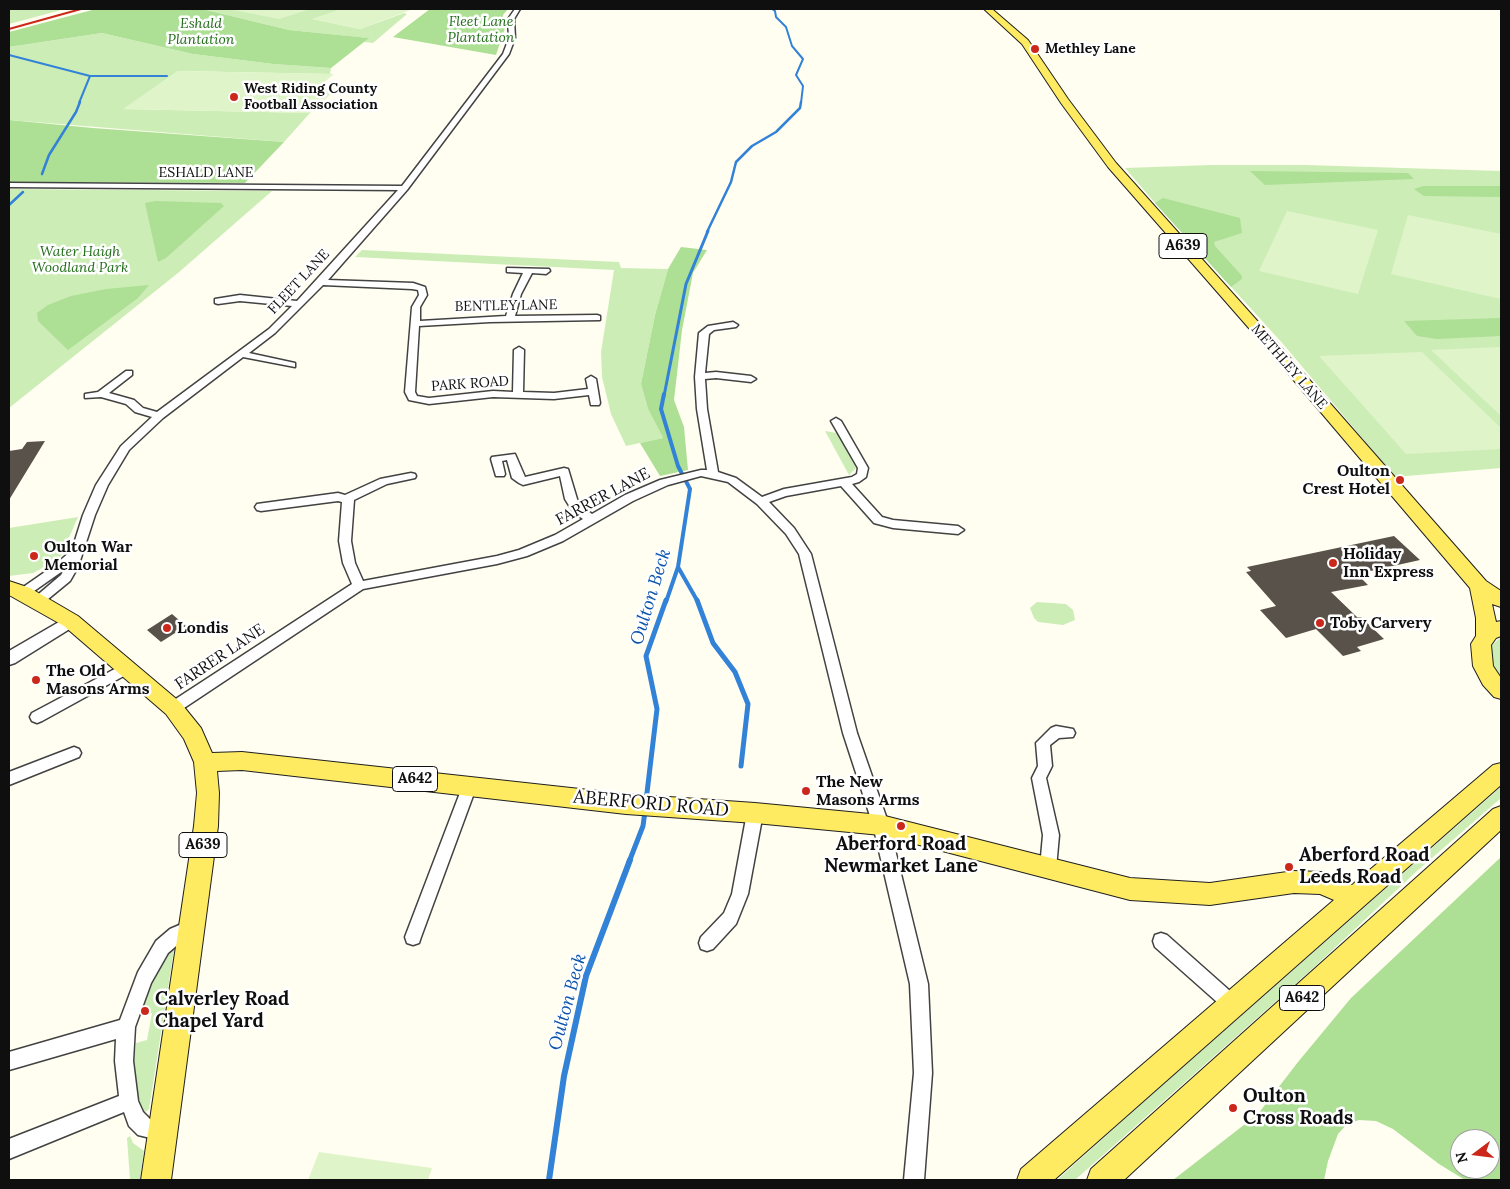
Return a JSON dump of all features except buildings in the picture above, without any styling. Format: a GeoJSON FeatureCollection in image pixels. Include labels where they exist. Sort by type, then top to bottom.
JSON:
{"type":"FeatureCollection","features":[{"type":"Feature","properties":{"kind":"main road","name":"METHLEY LANE"},"geometry":{"type":"LineString","coordinates":[[988,9],[1025,42],[1064,101],[1112,164],[1479,586],[1501,600]]}},
{"type":"Feature","properties":{"kind":"main road","name":"METHLEY LANE"},"geometry":{"type":"LineString","coordinates":[[1479,586],[1486,618],[1493,633],[1481,644],[1483,666],[1490,679],[1501,691]]}},
{"type":"Feature","properties":{"kind":"main road"},"geometry":{"type":"LineString","coordinates":[[23,594],[71,621],[173,708],[193,734],[205,762]]}},
{"type":"Feature","properties":{"kind":"main road","name":"ABERFORD ROAD"},"geometry":{"type":"LineString","coordinates":[[205,762],[242,761],[470,785],[626,804],[755,813],[881,825],[1130,890],[1210,894],[1294,882],[1321,883],[1355,898]]}},
{"type":"Feature","properties":{"kind":"main road","name":"A639"},"geometry":{"type":"LineString","coordinates":[[156,1180],[206,826],[208,793],[205,762]]}},
{"type":"Feature","properties":{"kind":"main road","name":"A642"},"geometry":{"type":"LineString","coordinates":[[1032,1180],[1232,1004],[1501,772]]}},
{"type":"Feature","properties":{"kind":"main road","name":"A642"},"geometry":{"type":"LineString","coordinates":[[1102,1180],[1501,816]]}},
{"type":"Feature","properties":{"kind":"street","name":"FLEET LANE"},"geometry":{"type":"LineString","coordinates":[[23,594],[66,578],[72,568],[89,515],[112,466],[125,448],[159,416],[278,326],[321,282],[404,188],[506,54],[512,38],[511,19],[517,9]]}},
{"type":"Feature","properties":{"kind":"street","name":"ESHALD LANE"},"geometry":{"type":"LineString","coordinates":[[9,185],[404,188]]}},
{"type":"Feature","properties":{"kind":"street"},"geometry":{"type":"LineString","coordinates":[[510,270],[546,271]]}},
{"type":"Feature","properties":{"kind":"street"},"geometry":{"type":"LineString","coordinates":[[510,318],[517,294],[529,270]]}},
{"type":"Feature","properties":{"kind":"street","name":"PARK ROAD"},"geometry":{"type":"LineString","coordinates":[[321,282],[418,287],[423,292],[416,307],[410,392],[414,398],[429,401],[479,395],[518,394],[554,396],[593,391]]}},
{"type":"Feature","properties":{"kind":"street"},"geometry":{"type":"LineString","coordinates":[[216,302],[240,298],[299,304]]}},
{"type":"Feature","properties":{"kind":"street","name":"BENTLEY LANE"},"geometry":{"type":"LineString","coordinates":[[415,324],[510,318],[597,318]]}},
{"type":"Feature","properties":{"kind":"street"},"geometry":{"type":"LineString","coordinates":[[712,474],[702,410],[700,377],[704,333],[711,328],[733,325]]}},
{"type":"Feature","properties":{"kind":"street"},"geometry":{"type":"LineString","coordinates":[[518,394],[519,350]]}},
{"type":"Feature","properties":{"kind":"street"},"geometry":{"type":"LineString","coordinates":[[242,354],[292,365]]}},
{"type":"Feature","properties":{"kind":"street"},"geometry":{"type":"LineString","coordinates":[[101,394],[129,373]]}},
{"type":"Feature","properties":{"kind":"street"},"geometry":{"type":"LineString","coordinates":[[700,377],[716,375],[751,379]]}},
{"type":"Feature","properties":{"kind":"street"},"geometry":{"type":"LineString","coordinates":[[591,379],[595,404]]}},
{"type":"Feature","properties":{"kind":"street"},"geometry":{"type":"LineString","coordinates":[[89,396],[101,394],[130,402],[138,410],[159,416]]}},
{"type":"Feature","properties":{"kind":"street"},"geometry":{"type":"LineString","coordinates":[[761,500],[784,493],[859,478],[863,468],[836,421]]}},
{"type":"Feature","properties":{"kind":"street"},"geometry":{"type":"LineString","coordinates":[[500,474],[496,459],[511,456],[518,478],[523,481],[564,471],[571,500],[577,510],[591,519]]}},
{"type":"Feature","properties":{"kind":"street","name":"FARRER LANE"},"geometry":{"type":"LineString","coordinates":[[173,708],[349,590],[359,586],[510,557],[547,544],[636,494],[672,480],[695,474],[712,474],[732,480],[761,500],[790,530],[801,546],[808,562],[850,733],[881,825],[919,984],[922,1073],[914,1180]]}},
{"type":"Feature","properties":{"kind":"street"},"geometry":{"type":"LineString","coordinates":[[261,507],[338,497],[346,499],[384,481],[411,476]]}},
{"type":"Feature","properties":{"kind":"street"},"geometry":{"type":"LineString","coordinates":[[844,482],[878,520],[893,524],[958,530]]}},
{"type":"Feature","properties":{"kind":"street"},"geometry":{"type":"LineString","coordinates":[[346,499],[349,503],[345,541],[349,563],[359,586]]}},
{"type":"Feature","properties":{"kind":"street"},"geometry":{"type":"LineString","coordinates":[[9,659],[71,621]]}},
{"type":"Feature","properties":{"kind":"street"},"geometry":{"type":"LineString","coordinates":[[37,717],[126,668]]}},
{"type":"Feature","properties":{"kind":"street"},"geometry":{"type":"LineString","coordinates":[[1048,868],[1051,835],[1039,778],[1045,766],[1043,743],[1056,732],[1068,732]]}},
{"type":"Feature","properties":{"kind":"street"},"geometry":{"type":"LineString","coordinates":[[9,779],[32,768],[74,753]]}},
{"type":"Feature","properties":{"kind":"street"},"geometry":{"type":"LineString","coordinates":[[413,937],[470,785]]}},
{"type":"Feature","properties":{"kind":"street"},"geometry":{"type":"LineString","coordinates":[[708,943],[730,918],[740,894],[755,813]]}},
{"type":"Feature","properties":{"kind":"street"},"geometry":{"type":"LineString","coordinates":[[164,1131],[145,1128],[136,1119],[130,1101],[124,1061],[126,1027],[144,978],[162,947],[176,936],[191,928]]}},
{"type":"Feature","properties":{"kind":"street"},"geometry":{"type":"LineString","coordinates":[[1161,941],[1232,1004]]}},
{"type":"Feature","properties":{"kind":"street"},"geometry":{"type":"LineString","coordinates":[[9,1061],[126,1027]]}},
{"type":"Feature","properties":{"kind":"street"},"geometry":{"type":"LineString","coordinates":[[9,1149],[130,1101]]}},
{"type":"Feature","properties":{"kind":"green space"},"geometry":{"type":"Polygon","coordinates":[[[9,9],[65,9],[9,24],[9,9]]]}},
{"type":"Feature","properties":{"kind":"green space","name":"Eshald Plantation"},"geometry":{"type":"Polygon","coordinates":[[[96,9],[202,9],[289,30],[369,38],[331,68],[273,64],[193,54],[102,33],[9,47],[9,32],[96,9]]]}},
{"type":"Feature","properties":{"kind":"green space"},"geometry":{"type":"Polygon","coordinates":[[[202,9],[342,9],[313,19],[360,29],[404,13],[407,14],[373,43],[364,42],[368,38],[289,30],[202,9]]]}},
{"type":"Feature","properties":{"kind":"green space"},"geometry":{"type":"Polygon","coordinates":[[[228,9],[310,9],[279,19],[228,9]]]}},
{"type":"Feature","properties":{"kind":"green space"},"geometry":{"type":"Polygon","coordinates":[[[342,9],[413,9],[360,29],[312,19],[342,9]]]}},
{"type":"Feature","properties":{"kind":"green space","name":"Fleet Lane Plantation"},"geometry":{"type":"Polygon","coordinates":[[[430,9],[508,9],[503,15],[505,28],[496,55],[393,37],[430,9]]]}},
{"type":"Feature","properties":{"kind":"green space"},"geometry":{"type":"Polygon","coordinates":[[[102,33],[193,54],[273,64],[331,68],[330,74],[178,71],[124,109],[310,113],[284,142],[9,120],[9,47],[102,33]]]}},
{"type":"Feature","properties":{"kind":"green space","name":"West Riding County Football Association"},"geometry":{"type":"Polygon","coordinates":[[[178,71],[334,74],[322,84],[341,85],[310,113],[123,109],[178,71]]]}},
{"type":"Feature","properties":{"kind":"green space"},"geometry":{"type":"Polygon","coordinates":[[[9,120],[284,142],[245,183],[9,182],[9,120]]]}},
{"type":"Feature","properties":{"kind":"green space"},"geometry":{"type":"Polygon","coordinates":[[[1211,165],[1306,165],[1501,171],[1501,468],[1395,477],[1284,345],[1125,168],[1211,165]]]}},
{"type":"Feature","properties":{"kind":"green space"},"geometry":{"type":"Polygon","coordinates":[[[1250,171],[1408,173],[1414,179],[1265,185],[1250,171]]]}},
{"type":"Feature","properties":{"kind":"green space"},"geometry":{"type":"Polygon","coordinates":[[[1423,186],[1501,186],[1501,197],[1424,196],[1414,189],[1423,186]]]}},
{"type":"Feature","properties":{"kind":"green space","name":"Water Haigh Woodland Park"},"geometry":{"type":"Polygon","coordinates":[[[9,189],[272,191],[178,273],[9,408],[9,189]]]}},
{"type":"Feature","properties":{"kind":"green space"},"geometry":{"type":"Polygon","coordinates":[[[1163,198],[1240,218],[1242,233],[1214,242],[1215,246],[1242,276],[1242,279],[1231,287],[1155,203],[1163,198]]]}},
{"type":"Feature","properties":{"kind":"green space"},"geometry":{"type":"Polygon","coordinates":[[[156,201],[221,203],[224,206],[166,258],[158,262],[145,203],[156,201]]]}},
{"type":"Feature","properties":{"kind":"green space"},"geometry":{"type":"Polygon","coordinates":[[[1287,211],[1378,230],[1358,294],[1259,271],[1287,211]]]}},
{"type":"Feature","properties":{"kind":"green space"},"geometry":{"type":"Polygon","coordinates":[[[1408,215],[1501,234],[1501,299],[1391,274],[1408,215]]]}},
{"type":"Feature","properties":{"kind":"green space"},"geometry":{"type":"Polygon","coordinates":[[[681,247],[707,250],[693,273],[682,330],[674,400],[684,427],[688,470],[660,476],[640,443],[663,438],[648,409],[641,384],[655,315],[668,269],[681,247]]]}},
{"type":"Feature","properties":{"kind":"green space"},"geometry":{"type":"Polygon","coordinates":[[[362,250],[619,262],[621,268],[668,269],[655,315],[641,384],[648,409],[663,438],[626,446],[611,414],[602,377],[601,352],[614,270],[355,257],[362,250]]]}},
{"type":"Feature","properties":{"kind":"green space"},"geometry":{"type":"Polygon","coordinates":[[[149,285],[138,298],[68,350],[38,321],[37,313],[48,305],[71,296],[106,289],[149,285]]]}},
{"type":"Feature","properties":{"kind":"green space"},"geometry":{"type":"Polygon","coordinates":[[[1501,318],[1501,336],[1437,339],[1417,336],[1404,321],[1501,318]]]}},
{"type":"Feature","properties":{"kind":"green space"},"geometry":{"type":"Polygon","coordinates":[[[1501,347],[1501,416],[1431,350],[1501,347]]]}},
{"type":"Feature","properties":{"kind":"green space"},"geometry":{"type":"Polygon","coordinates":[[[1422,352],[1501,428],[1501,449],[1406,454],[1319,356],[1422,352]]]}},
{"type":"Feature","properties":{"kind":"green space"},"geometry":{"type":"Polygon","coordinates":[[[825,431],[837,433],[856,468],[849,475],[825,431]]]}},
{"type":"Feature","properties":{"kind":"green space"},"geometry":{"type":"Polygon","coordinates":[[[78,517],[61,556],[54,562],[33,573],[9,576],[9,528],[78,517]]]}},
{"type":"Feature","properties":{"kind":"green space"},"geometry":{"type":"Polygon","coordinates":[[[1037,602],[1066,604],[1073,610],[1075,620],[1063,625],[1038,622],[1030,608],[1037,602]]]}},
{"type":"Feature","properties":{"kind":"green space"},"geometry":{"type":"Polygon","coordinates":[[[1501,637],[1501,678],[1492,663],[1490,654],[1491,646],[1501,637]]]}},
{"type":"Feature","properties":{"kind":"green space"},"geometry":{"type":"Polygon","coordinates":[[[1501,787],[1501,798],[1417,871],[1311,970],[1075,1180],[1057,1180],[1147,1099],[1501,787]]]}},
{"type":"Feature","properties":{"kind":"green space"},"geometry":{"type":"Polygon","coordinates":[[[1501,857],[1501,1180],[1463,1179],[1500,1179],[1500,1129],[1450,1129],[1450,1171],[1393,1129],[1376,1121],[1359,1120],[1347,1124],[1338,1134],[1328,1161],[1324,1180],[1173,1180],[1258,1114],[1351,998],[1501,857]]]}},
{"type":"Feature","properties":{"kind":"green space"},"geometry":{"type":"Polygon","coordinates":[[[173,948],[149,1109],[144,1113],[141,1111],[137,1094],[134,1060],[136,1043],[147,1040],[152,1013],[140,1016],[150,983],[168,950],[173,948]]]}},
{"type":"Feature","properties":{"kind":"green space"},"geometry":{"type":"Polygon","coordinates":[[[130,1136],[133,1143],[144,1151],[140,1180],[130,1180],[127,1138],[130,1136]]]}},
{"type":"Feature","properties":{"kind":"green space"},"geometry":{"type":"Polygon","coordinates":[[[319,1152],[432,1168],[428,1180],[308,1180],[319,1152]]]}},
{"type":"Feature","properties":{"kind":"waterway","name":"Oulton Beck"},"geometry":{"type":"LineString","coordinates":[[772,9],[775,11],[776,17],[786,27],[792,46],[803,59],[796,75],[803,86],[801,103]]}},
{"type":"Feature","properties":{"kind":"waterway"},"geometry":{"type":"LineString","coordinates":[[9,55],[90,76]]}},
{"type":"Feature","properties":{"kind":"waterway"},"geometry":{"type":"LineString","coordinates":[[79,103],[90,76]]}},
{"type":"Feature","properties":{"kind":"waterway"},"geometry":{"type":"LineString","coordinates":[[90,76],[167,76]]}},
{"type":"Feature","properties":{"kind":"waterway"},"geometry":{"type":"LineString","coordinates":[[42,174],[49,155],[76,112],[80,102]]}},
{"type":"Feature","properties":{"kind":"waterway","name":"Oulton Beck"},"geometry":{"type":"LineString","coordinates":[[707,232],[731,182],[736,162],[752,146],[776,132],[800,108],[801,102]]}},
{"type":"Feature","properties":{"kind":"waterway"},"geometry":{"type":"LineString","coordinates":[[9,205],[23,192]]}},
{"type":"Feature","properties":{"kind":"waterway","name":"Oulton Beck"},"geometry":{"type":"LineString","coordinates":[[664,396],[686,284],[708,231]]}},
{"type":"Feature","properties":{"kind":"waterway","name":"Oulton Beck"},"geometry":{"type":"LineString","coordinates":[[664,394],[661,409],[678,466],[690,489],[678,567]]}},
{"type":"Feature","properties":{"kind":"waterway","name":"Oulton Beck"},"geometry":{"type":"LineString","coordinates":[[666,602],[678,567]]}},
{"type":"Feature","properties":{"kind":"waterway"},"geometry":{"type":"LineString","coordinates":[[678,567],[697,601]]}},
{"type":"Feature","properties":{"kind":"waterway","name":"Oulton Beck"},"geometry":{"type":"LineString","coordinates":[[646,801],[657,709],[646,656],[666,600]]}},
{"type":"Feature","properties":{"kind":"waterway"},"geometry":{"type":"LineString","coordinates":[[697,601],[713,643],[735,672],[748,704],[741,766]]}},
{"type":"Feature","properties":{"kind":"waterway","name":"Oulton Beck"},"geometry":{"type":"LineString","coordinates":[[629,862],[643,826],[645,811]]}},
{"type":"Feature","properties":{"kind":"waterway","name":"Oulton Beck"},"geometry":{"type":"LineString","coordinates":[[549,1180],[564,1076],[586,976],[630,860]]}},
{"type":"Feature","properties":{"kind":"railway"},"geometry":{"type":"LineString","coordinates":[[9,29],[81,9]]}},
{"type":"Feature","properties":{"kind":"place","name":"Methley Lane"},"geometry":{"type":"Point","coordinates":[1035,49]}},
{"type":"Feature","properties":{"kind":"place","name":"West Riding County Football Association"},"geometry":{"type":"Point","coordinates":[234,97]}},
{"type":"Feature","properties":{"kind":"place","name":"Oulton Crest Hotel"},"geometry":{"type":"Point","coordinates":[1400,480]}},
{"type":"Feature","properties":{"kind":"place","name":"Oulton War Memorial"},"geometry":{"type":"Point","coordinates":[34,556]}},
{"type":"Feature","properties":{"kind":"place","name":"Holiday Inn Express"},"geometry":{"type":"Point","coordinates":[1333,563]}},
{"type":"Feature","properties":{"kind":"place","name":"Toby Carvery"},"geometry":{"type":"Point","coordinates":[1320,623]}},
{"type":"Feature","properties":{"kind":"place","name":"Londis"},"geometry":{"type":"Point","coordinates":[167,628]}},
{"type":"Feature","properties":{"kind":"place","name":"The Old Masons Arms"},"geometry":{"type":"Point","coordinates":[36,680]}},
{"type":"Feature","properties":{"kind":"place","name":"The New Masons Arms"},"geometry":{"type":"Point","coordinates":[806,791]}},
{"type":"Feature","properties":{"kind":"place","name":"Aberford Road Newmarket Lane"},"geometry":{"type":"Point","coordinates":[901,826]}},
{"type":"Feature","properties":{"kind":"place","name":"Aberford Road Leeds Road"},"geometry":{"type":"Point","coordinates":[1289,867]}},
{"type":"Feature","properties":{"kind":"place","name":"Calverley Road Chapel Yard"},"geometry":{"type":"Point","coordinates":[145,1011]}},
{"type":"Feature","properties":{"kind":"place","name":"Oulton Cross Roads"},"geometry":{"type":"Point","coordinates":[1233,1108]}}]}
